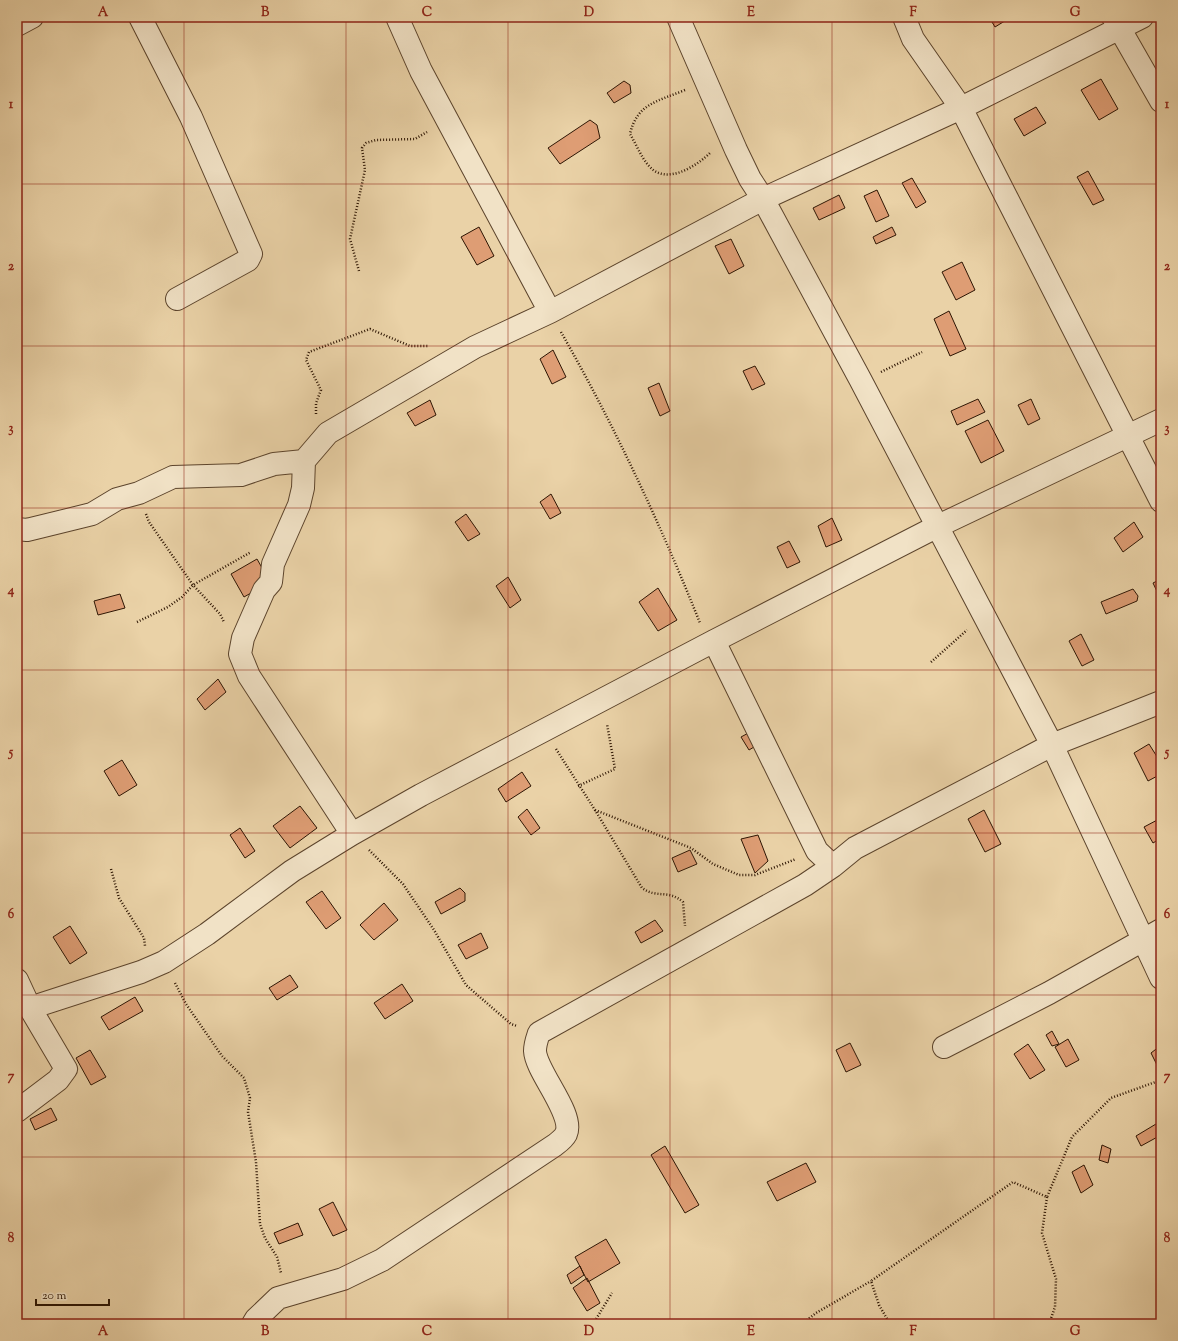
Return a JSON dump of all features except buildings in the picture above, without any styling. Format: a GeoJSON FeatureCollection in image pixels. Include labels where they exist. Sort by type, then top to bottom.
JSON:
{"type":"FeatureCollection","features":[{"type":"Feature","properties":{"kind":"street"},"geometry":{"type":"LineString","coordinates":[[17,25],[32,17]]}},
{"type":"Feature","properties":{"kind":"street"},"geometry":{"type":"LineString","coordinates":[[140,17],[191,117],[251,254],[248,260],[177,299]]}},
{"type":"Feature","properties":{"kind":"street"},"geometry":{"type":"LineString","coordinates":[[397,17],[421,71],[550,312]]}},
{"type":"Feature","properties":{"kind":"street"},"geometry":{"type":"LineString","coordinates":[[678,17],[705,81],[750,179],[763,199],[860,379],[936,528],[1152,935],[1161,978]]}},
{"type":"Feature","properties":{"kind":"street"},"geometry":{"type":"LineString","coordinates":[[904,17],[913,39],[961,108],[1161,501]]}},
{"type":"Feature","properties":{"kind":"street"},"geometry":{"type":"LineString","coordinates":[[352,834],[249,676],[240,654],[243,638],[264,590],[271,582],[273,564],[299,506],[303,488],[304,461],[328,433],[475,347],[550,312],[763,199],[961,108],[1116,23],[1142,17]]}},
{"type":"Feature","properties":{"kind":"street"},"geometry":{"type":"LineString","coordinates":[[1116,23],[1161,101]]}},
{"type":"Feature","properties":{"kind":"street"},"geometry":{"type":"LineString","coordinates":[[30,1008],[141,972],[164,962],[206,934],[292,871],[352,834],[421,795],[714,640],[936,528],[1129,437],[1161,420]]}},
{"type":"Feature","properties":{"kind":"street"},"geometry":{"type":"LineString","coordinates":[[17,529],[27,530],[92,514],[117,500],[139,493],[174,477],[241,476],[274,464],[304,461]]}},
{"type":"Feature","properties":{"kind":"street"},"geometry":{"type":"LineString","coordinates":[[714,640],[817,851],[833,866]]}},
{"type":"Feature","properties":{"kind":"street"},"geometry":{"type":"LineString","coordinates":[[253,1324],[256,1318],[278,1298],[343,1279],[382,1260],[555,1145],[566,1135],[568,1126],[560,1104],[535,1052],[539,1032],[805,885],[833,866],[855,848],[1052,745],[1161,702]]}},
{"type":"Feature","properties":{"kind":"street"},"geometry":{"type":"LineString","coordinates":[[944,1047],[1049,993],[1152,935]]}},
{"type":"Feature","properties":{"kind":"street"},"geometry":{"type":"LineString","coordinates":[[17,980],[30,1008],[66,1069],[58,1080],[17,1111]]}},
{"type":"Feature","properties":{"kind":"path"},"geometry":{"type":"LineString","coordinates":[[705,81],[641,109],[632,121],[630,134],[649,167],[660,174],[676,174],[705,158],[730,133]]}},
{"type":"Feature","properties":{"kind":"path"},"geometry":{"type":"LineString","coordinates":[[359,271],[350,239],[364,170],[362,148],[366,143],[376,140],[415,139],[448,121]]}},
{"type":"Feature","properties":{"kind":"path"},"geometry":{"type":"LineString","coordinates":[[550,312],[598,397],[648,501],[700,624],[714,640]]}},
{"type":"Feature","properties":{"kind":"path"},"geometry":{"type":"LineString","coordinates":[[328,433],[317,418],[315,410],[321,390],[306,360],[309,352],[370,330],[410,346],[433,346]]}},
{"type":"Feature","properties":{"kind":"path"},"geometry":{"type":"LineString","coordinates":[[860,379],[888,370],[922,352]]}},
{"type":"Feature","properties":{"kind":"path"},"geometry":{"type":"LineString","coordinates":[[139,493],[149,522],[193,585],[220,614],[240,654]]}},
{"type":"Feature","properties":{"kind":"path"},"geometry":{"type":"LineString","coordinates":[[137,622],[168,607],[182,597],[193,585],[251,552],[256,547]]}},
{"type":"Feature","properties":{"kind":"path"},"geometry":{"type":"LineString","coordinates":[[931,662],[966,630],[979,609]]}},
{"type":"Feature","properties":{"kind":"path"},"geometry":{"type":"LineString","coordinates":[[578,786],[615,769],[603,699]]}},
{"type":"Feature","properties":{"kind":"path"},"geometry":{"type":"LineString","coordinates":[[544,730],[642,888],[650,894],[670,894],[683,902],[687,951]]}},
{"type":"Feature","properties":{"kind":"path"},"geometry":{"type":"LineString","coordinates":[[595,810],[691,848],[714,864],[739,875],[756,875],[817,851]]}},
{"type":"Feature","properties":{"kind":"path"},"geometry":{"type":"LineString","coordinates":[[352,834],[403,884],[434,930],[466,986],[511,1024],[539,1032]]}},
{"type":"Feature","properties":{"kind":"path"},"geometry":{"type":"LineString","coordinates":[[112,869],[119,898],[144,938],[145,956],[141,972]]}},
{"type":"Feature","properties":{"kind":"path"},"geometry":{"type":"LineString","coordinates":[[164,962],[186,1004],[222,1056],[244,1078],[250,1098],[248,1112],[256,1162],[260,1224],[265,1238],[277,1257],[287,1295]]}},
{"type":"Feature","properties":{"kind":"path"},"geometry":{"type":"LineString","coordinates":[[1049,1324],[1055,1307],[1056,1279],[1042,1233],[1046,1196],[1072,1137],[1111,1098],[1161,1080]]}},
{"type":"Feature","properties":{"kind":"path"},"geometry":{"type":"LineString","coordinates":[[802,1324],[816,1313],[871,1281],[1013,1182],[1046,1196]]}},
{"type":"Feature","properties":{"kind":"path"},"geometry":{"type":"LineString","coordinates":[[871,1281],[879,1305],[890,1324]]}},
{"type":"Feature","properties":{"kind":"path"},"geometry":{"type":"LineString","coordinates":[[593,1324],[612,1293]]}}]}
